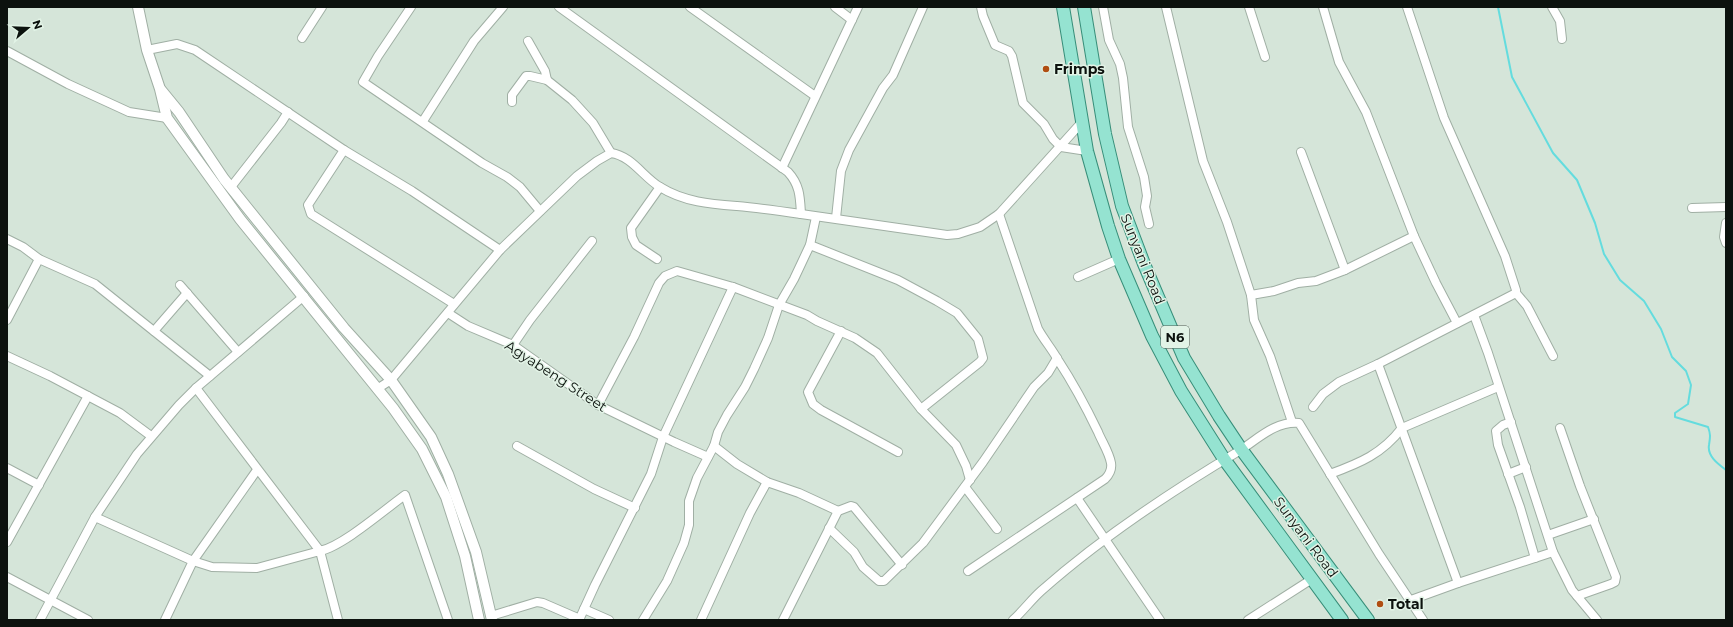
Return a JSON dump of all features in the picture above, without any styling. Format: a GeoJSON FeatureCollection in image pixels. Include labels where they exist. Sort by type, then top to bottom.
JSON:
{"type":"FeatureCollection","features":[{"type":"Feature","properties":{"kind":"main road","name":"N6"},"geometry":{"type":"LineString","coordinates":[[1063,7],[1087,151],[1119,259],[1152,336],[1181,391],[1224,459],[1342,620]]}},
{"type":"Feature","properties":{"kind":"main road","name":"Sunyani Road"},"geometry":{"type":"LineString","coordinates":[[1084,7],[1105,134],[1122,206],[1150,278],[1184,358],[1241,449],[1368,620]]}},
{"type":"Feature","properties":{"kind":"street"},"geometry":{"type":"LineString","coordinates":[[138,7],[147,50],[160,89],[167,118],[240,219],[304,296],[412,433],[432,467],[446,497],[465,556],[479,620]]}},
{"type":"Feature","properties":{"kind":"street"},"geometry":{"type":"LineString","coordinates":[[302,38],[322,7]]}},
{"type":"Feature","properties":{"kind":"street"},"geometry":{"type":"LineString","coordinates":[[411,7],[378,56],[363,82],[423,121],[482,163],[516,183],[540,211]]}},
{"type":"Feature","properties":{"kind":"street"},"geometry":{"type":"LineString","coordinates":[[423,121],[474,41],[503,7]]}},
{"type":"Feature","properties":{"kind":"street"},"geometry":{"type":"LineString","coordinates":[[690,7],[815,96]]}},
{"type":"Feature","properties":{"kind":"street"},"geometry":{"type":"LineString","coordinates":[[835,7],[852,20]]}},
{"type":"Feature","properties":{"kind":"street"},"geometry":{"type":"LineString","coordinates":[[782,168],[858,7]]}},
{"type":"Feature","properties":{"kind":"street"},"geometry":{"type":"LineString","coordinates":[[836,218],[841,171],[849,150],[883,88],[893,75],[924,7]]}},
{"type":"Feature","properties":{"kind":"street"},"geometry":{"type":"LineString","coordinates":[[981,7],[983,16],[995,45],[1009,51],[1012,56],[1023,103],[1044,124],[1053,139],[1061,147],[1087,151]]}},
{"type":"Feature","properties":{"kind":"street"},"geometry":{"type":"LineString","coordinates":[[1103,7],[1109,40],[1120,64],[1123,78],[1128,127],[1144,176],[1147,196],[1145,207],[1149,224]]}},
{"type":"Feature","properties":{"kind":"street"},"geometry":{"type":"LineString","coordinates":[[1166,7],[1203,160],[1227,222],[1251,295],[1254,320],[1270,356],[1292,422]]}},
{"type":"Feature","properties":{"kind":"street"},"geometry":{"type":"LineString","coordinates":[[1249,7],[1265,57]]}},
{"type":"Feature","properties":{"kind":"street"},"geometry":{"type":"LineString","coordinates":[[1323,7],[1339,62],[1366,112],[1414,236],[1457,323]]}},
{"type":"Feature","properties":{"kind":"street"},"geometry":{"type":"LineString","coordinates":[[1407,7],[1444,118],[1506,256],[1516,293],[1527,306],[1553,356]]}},
{"type":"Feature","properties":{"kind":"street"},"geometry":{"type":"LineString","coordinates":[[1552,7],[1560,21],[1562,40]]}},
{"type":"Feature","properties":{"kind":"street"},"geometry":{"type":"LineString","coordinates":[[563,8],[588,30],[782,168],[795,179],[801,194],[801,214]]}},
{"type":"Feature","properties":{"kind":"street"},"geometry":{"type":"LineString","coordinates":[[528,41],[545,71],[547,80]]}},
{"type":"Feature","properties":{"kind":"street"},"geometry":{"type":"LineString","coordinates":[[147,50],[177,44],[195,50],[344,150],[412,191],[500,250]]}},
{"type":"Feature","properties":{"kind":"street"},"geometry":{"type":"LineString","coordinates":[[7,51],[68,84],[129,112],[167,118]]}},
{"type":"Feature","properties":{"kind":"street"},"geometry":{"type":"LineString","coordinates":[[512,102],[512,95],[526,76],[547,80],[572,100],[593,124],[611,153]]}},
{"type":"Feature","properties":{"kind":"street"},"geometry":{"type":"LineString","coordinates":[[160,89],[179,112],[209,158],[231,187],[344,328],[391,380],[431,437],[448,474],[476,552],[492,618],[537,602],[543,603],[579,619],[595,584],[651,474],[663,437],[734,287]]}},
{"type":"Feature","properties":{"kind":"street"},"geometry":{"type":"LineString","coordinates":[[231,187],[288,112]]}},
{"type":"Feature","properties":{"kind":"street"},"geometry":{"type":"LineString","coordinates":[[377,389],[391,380],[500,250],[577,176],[597,161],[611,153],[617,154],[626,159],[660,187],[686,199],[707,204],[836,218],[946,235],[958,234],[980,227],[999,214],[1082,122]]}},
{"type":"Feature","properties":{"kind":"street"},"geometry":{"type":"LineString","coordinates":[[344,150],[308,205],[311,214],[454,304]]}},
{"type":"Feature","properties":{"kind":"street"},"geometry":{"type":"LineString","coordinates":[[1301,152],[1345,270]]}},
{"type":"Feature","properties":{"kind":"street"},"geometry":{"type":"LineString","coordinates":[[657,259],[636,245],[632,237],[631,228],[660,187]]}},
{"type":"Feature","properties":{"kind":"street"},"geometry":{"type":"LineString","coordinates":[[1692,208],[1726,207]]}},
{"type":"Feature","properties":{"kind":"street"},"geometry":{"type":"LineString","coordinates":[[968,571],[1108,476],[1111,464],[1086,408],[1038,329],[999,214]]}},
{"type":"Feature","properties":{"kind":"street"},"geometry":{"type":"LineString","coordinates":[[643,620],[667,581],[684,543],[689,525],[689,501],[697,478],[714,446],[718,432],[726,415],[745,387],[763,350],[779,305],[794,279],[810,245],[816,217]]}},
{"type":"Feature","properties":{"kind":"street"},"geometry":{"type":"LineString","coordinates":[[1726,223],[1724,236],[1726,243]]}},
{"type":"Feature","properties":{"kind":"street"},"geometry":{"type":"LineString","coordinates":[[1251,295],[1274,291],[1298,283],[1316,281],[1345,270],[1414,236]]}},
{"type":"Feature","properties":{"kind":"street"},"geometry":{"type":"LineString","coordinates":[[7,239],[23,247],[39,259],[95,284],[210,376]]}},
{"type":"Feature","properties":{"kind":"street"},"geometry":{"type":"LineString","coordinates":[[513,345],[530,320],[592,240]]}},
{"type":"Feature","properties":{"kind":"street"},"geometry":{"type":"LineString","coordinates":[[810,245],[898,280],[938,301],[958,313],[978,339],[982,358],[980,362],[921,409]]}},
{"type":"Feature","properties":{"kind":"street"},"geometry":{"type":"LineString","coordinates":[[7,320],[39,259]]}},
{"type":"Feature","properties":{"kind":"street"},"geometry":{"type":"LineString","coordinates":[[1078,277],[1119,259]]}},
{"type":"Feature","properties":{"kind":"street"},"geometry":{"type":"LineString","coordinates":[[598,405],[634,337],[659,283],[665,276],[677,271],[734,287],[807,315],[841,331],[877,353],[921,409],[956,445],[966,466],[967,483],[997,529]]}},
{"type":"Feature","properties":{"kind":"street"},"geometry":{"type":"LineString","coordinates":[[180,285],[238,352]]}},
{"type":"Feature","properties":{"kind":"street"},"geometry":{"type":"LineString","coordinates":[[154,331],[187,293]]}},
{"type":"Feature","properties":{"kind":"street"},"geometry":{"type":"LineString","coordinates":[[1314,407],[1324,394],[1339,382],[1474,316],[1516,293]]}},
{"type":"Feature","properties":{"kind":"street"},"geometry":{"type":"LineString","coordinates":[[40,620],[95,517],[137,454],[151,436],[196,388],[304,296]]}},
{"type":"Feature","properties":{"kind":"street","name":"Agyabeng Street"},"geometry":{"type":"LineString","coordinates":[[448,313],[468,326],[513,345],[598,405],[708,457]]}},
{"type":"Feature","properties":{"kind":"street"},"geometry":{"type":"LineString","coordinates":[[1474,316],[1488,353],[1553,552],[1572,590],[1597,620]]}},
{"type":"Feature","properties":{"kind":"street"},"geometry":{"type":"LineString","coordinates":[[841,331],[808,392],[813,404],[821,410],[898,452]]}},
{"type":"Feature","properties":{"kind":"street"},"geometry":{"type":"LineString","coordinates":[[7,356],[120,413],[151,436]]}},
{"type":"Feature","properties":{"kind":"street"},"geometry":{"type":"LineString","coordinates":[[829,528],[854,552],[863,566],[879,581],[884,581],[923,543],[1034,387],[1048,373],[1057,358]]}},
{"type":"Feature","properties":{"kind":"street"},"geometry":{"type":"LineString","coordinates":[[1378,364],[1439,535],[1458,583]]}},
{"type":"Feature","properties":{"kind":"street"},"geometry":{"type":"LineString","coordinates":[[1330,474],[1360,463],[1381,451],[1393,441],[1402,428],[1498,387]]}},
{"type":"Feature","properties":{"kind":"street"},"geometry":{"type":"LineString","coordinates":[[196,388],[256,470],[320,551],[338,620]]}},
{"type":"Feature","properties":{"kind":"street"},"geometry":{"type":"LineString","coordinates":[[7,542],[88,396]]}},
{"type":"Feature","properties":{"kind":"street"},"geometry":{"type":"LineString","coordinates":[[1014,620],[1040,592],[1104,539],[1162,498],[1241,449],[1262,434],[1292,422],[1299,423],[1355,512],[1379,554],[1423,620]]}},
{"type":"Feature","properties":{"kind":"street"},"geometry":{"type":"LineString","coordinates":[[1511,422],[1503,425],[1496,431],[1498,446],[1535,558]]}},
{"type":"Feature","properties":{"kind":"street"},"geometry":{"type":"LineString","coordinates":[[1560,428],[1580,486],[1616,577],[1615,582],[1611,584],[1577,596]]}},
{"type":"Feature","properties":{"kind":"street"},"geometry":{"type":"LineString","coordinates":[[517,446],[594,489],[635,508]]}},
{"type":"Feature","properties":{"kind":"street"},"geometry":{"type":"LineString","coordinates":[[714,446],[737,464],[767,482],[800,493],[838,511]]}},
{"type":"Feature","properties":{"kind":"street"},"geometry":{"type":"LineString","coordinates":[[1508,474],[1526,467]]}},
{"type":"Feature","properties":{"kind":"street"},"geometry":{"type":"LineString","coordinates":[[7,468],[39,485]]}},
{"type":"Feature","properties":{"kind":"street"},"geometry":{"type":"LineString","coordinates":[[165,620],[193,561],[256,470]]}},
{"type":"Feature","properties":{"kind":"street"},"geometry":{"type":"LineString","coordinates":[[701,620],[750,513],[767,482]]}},
{"type":"Feature","properties":{"kind":"street"},"geometry":{"type":"LineString","coordinates":[[95,517],[193,561],[212,567],[257,568],[328,549],[353,533],[405,494],[448,620]]}},
{"type":"Feature","properties":{"kind":"street"},"geometry":{"type":"LineString","coordinates":[[1077,498],[1160,620]]}},
{"type":"Feature","properties":{"kind":"street"},"geometry":{"type":"LineString","coordinates":[[784,620],[838,511],[852,506],[854,507],[902,565]]}},
{"type":"Feature","properties":{"kind":"street"},"geometry":{"type":"LineString","coordinates":[[1548,535],[1594,519]]}},
{"type":"Feature","properties":{"kind":"street"},"geometry":{"type":"LineString","coordinates":[[1411,600],[1553,552]]}},
{"type":"Feature","properties":{"kind":"street"},"geometry":{"type":"LineString","coordinates":[[7,577],[88,620]]}},
{"type":"Feature","properties":{"kind":"street"},"geometry":{"type":"LineString","coordinates":[[1248,620],[1312,579]]}},
{"type":"Feature","properties":{"kind":"street"},"geometry":{"type":"LineString","coordinates":[[584,610],[609,620]]}},
{"type":"Feature","properties":{"kind":"waterway"},"geometry":{"type":"LineString","coordinates":[[1498,7],[1512,77],[1553,153],[1577,180],[1595,223],[1604,254],[1620,280],[1644,301],[1661,329],[1672,357],[1686,371],[1691,385],[1688,404],[1675,413],[1675,417],[1708,427],[1710,434],[1709,449],[1711,456],[1726,470]]}},
{"type":"Feature","properties":{"kind":"place","name":"Frimps"},"geometry":{"type":"Point","coordinates":[1046,69]}},
{"type":"Feature","properties":{"kind":"place","name":"Total"},"geometry":{"type":"Point","coordinates":[1380,604]}}]}
